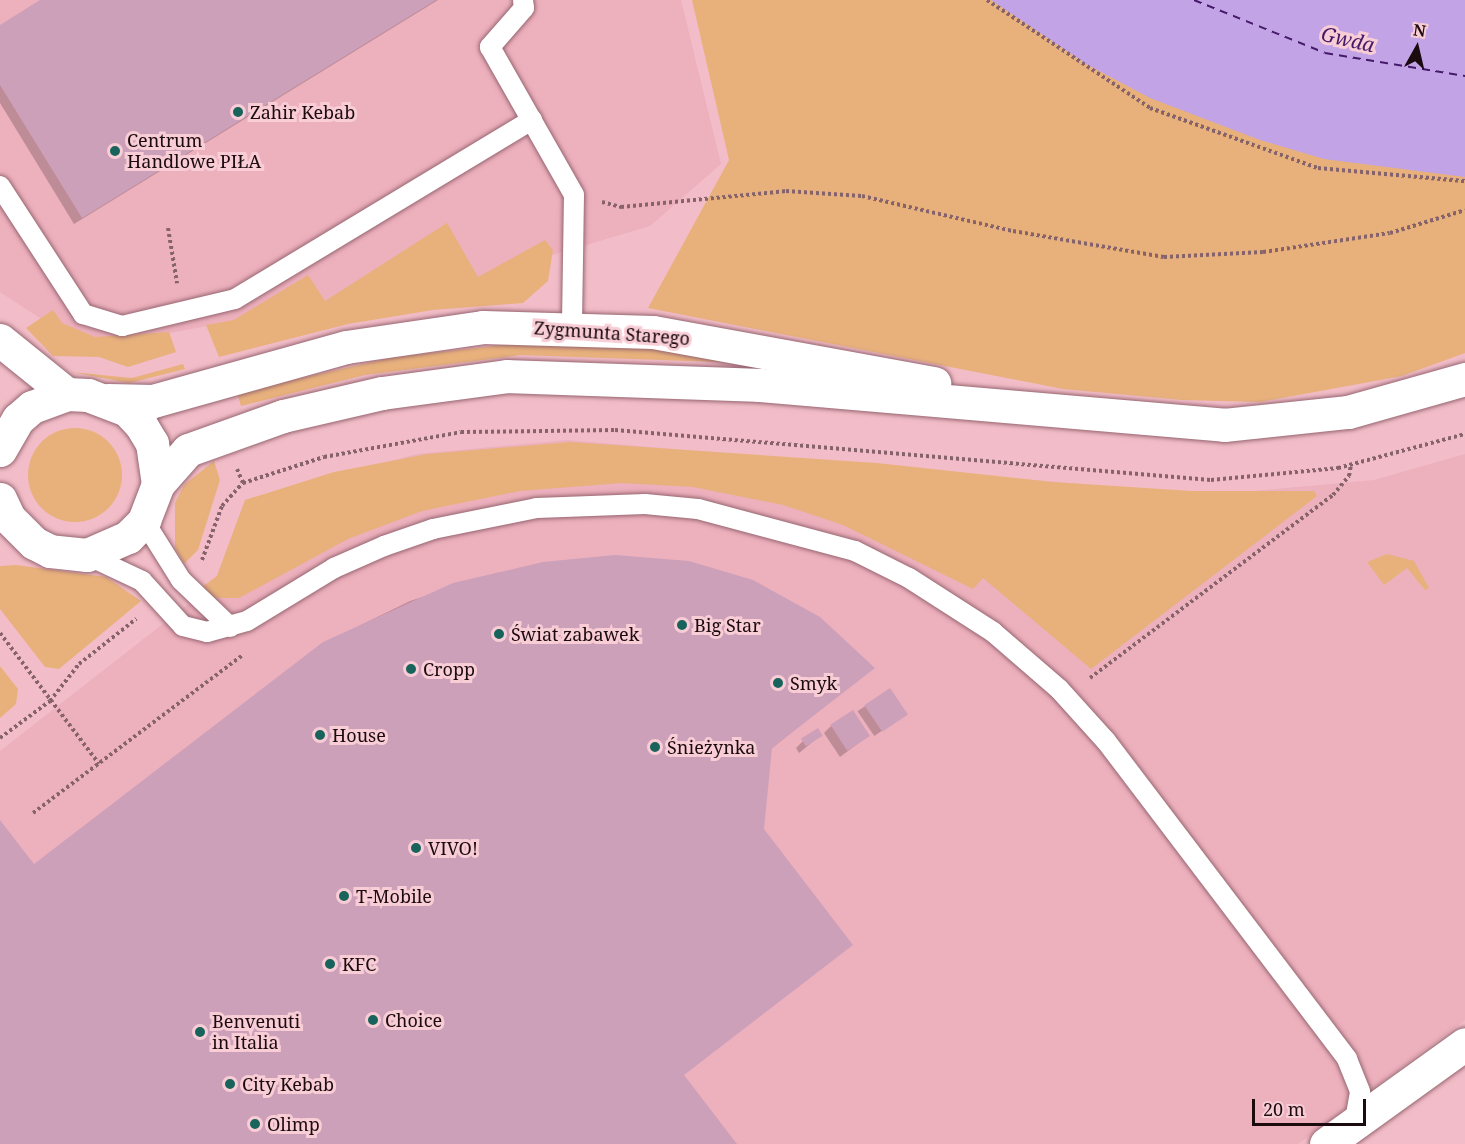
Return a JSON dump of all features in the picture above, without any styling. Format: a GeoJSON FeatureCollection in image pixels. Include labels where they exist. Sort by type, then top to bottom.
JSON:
{"type":"FeatureCollection","features":[{"type":"Feature","properties":{"kind":"street","name":"Zygmunta Starego"},"geometry":{"type":"LineString","coordinates":[[68,394],[108,400],[153,401],[236,374],[400,338],[483,327],[572,327],[653,332],[764,350],[1118,419]]}},
{"type":"Feature","properties":{"kind":"street"},"geometry":{"type":"LineString","coordinates":[[0,340],[68,394]]}},
{"type":"Feature","properties":{"kind":"street","name":"Zygmunta Starego"},"geometry":{"type":"LineString","coordinates":[[158,483],[188,450],[233,432],[382,393],[507,376],[760,385],[1118,419],[1281,423],[1380,405],[1465,379]]}},
{"type":"Feature","properties":{"kind":"street"},"geometry":{"type":"LineString","coordinates":[[2,436],[32,407],[68,394]]}},
{"type":"Feature","properties":{"kind":"street"},"geometry":{"type":"LineString","coordinates":[[0,499],[9,518],[34,543],[50,551],[87,555],[109,549],[144,521],[158,483],[152,443],[127,410],[108,400]]}},
{"type":"Feature","properties":{"kind":"street"},"geometry":{"type":"LineString","coordinates":[[0,543],[34,543]]}},
{"type":"Feature","properties":{"kind":"street"},"geometry":{"type":"LineString","coordinates":[[1326,1144],[1465,1044]]}},
{"type":"Feature","properties":{"kind":"lane"},"geometry":{"type":"LineString","coordinates":[[523,0],[524,8],[490,47],[574,195],[572,327]]}},
{"type":"Feature","properties":{"kind":"lane"},"geometry":{"type":"LineString","coordinates":[[0,186],[83,314],[122,326],[235,299],[532,120]]}},
{"type":"Feature","properties":{"kind":"lane"},"geometry":{"type":"LineString","coordinates":[[87,555],[142,581],[183,626],[207,632],[230,627],[384,546],[433,529],[537,508],[634,504],[698,509],[855,551],[909,578],[993,632],[1059,689],[1106,741],[1347,1059],[1360,1092],[1355,1121]]}},
{"type":"Feature","properties":{"kind":"lane"},"geometry":{"type":"LineString","coordinates":[[144,521],[181,580],[230,627]]}},
{"type":"Feature","properties":{"kind":"path"},"geometry":{"type":"LineString","coordinates":[[987,0],[1150,108],[1318,168],[1465,181]]}},
{"type":"Feature","properties":{"kind":"path"},"geometry":{"type":"LineString","coordinates":[[574,195],[621,207],[786,191],[862,196],[1013,231],[1164,257],[1263,252],[1390,233],[1465,210]]}},
{"type":"Feature","properties":{"kind":"path"},"geometry":{"type":"LineString","coordinates":[[1082,672],[1089,679],[1333,495],[1349,476],[1351,465]]}},
{"type":"Feature","properties":{"kind":"path"},"geometry":{"type":"LineString","coordinates":[[0,633],[99,764]]}},
{"type":"Feature","properties":{"kind":"path"},"geometry":{"type":"LineString","coordinates":[[33,813],[253,648]]}},
{"type":"Feature","properties":{"kind":"shaded area"},"geometry":{"type":"Polygon","coordinates":[[[0,0],[681,0],[721,164],[650,226],[479,277],[164,334],[75,341],[0,292],[0,0]]]}},
{"type":"Feature","properties":{"kind":"shaded area"},"geometry":{"type":"Polygon","coordinates":[[[692,0],[1000,0],[1465,175],[1465,353],[1402,376],[1260,402],[1182,400],[1063,389],[648,308],[729,160],[692,0]]]}},
{"type":"Feature","properties":{"kind":"shaded area"},"geometry":{"type":"Polygon","coordinates":[[[447,223],[478,277],[545,240],[553,250],[548,281],[523,303],[433,310],[348,324],[219,357],[206,325],[234,320],[308,275],[325,301],[447,223]]]}},
{"type":"Feature","properties":{"kind":"shaded area"},"geometry":{"type":"Polygon","coordinates":[[[53,310],[62,323],[95,337],[169,332],[176,352],[128,367],[99,357],[53,356],[26,328],[53,310]]]}},
{"type":"Feature","properties":{"kind":"shaded area"},"geometry":{"type":"Polygon","coordinates":[[[531,342],[666,346],[745,363],[521,355],[365,375],[241,406],[237,393],[394,357],[531,342]]]}},
{"type":"Feature","properties":{"kind":"shaded area"},"geometry":{"type":"Polygon","coordinates":[[[183,364],[185,369],[129,383],[71,372],[132,378],[183,364]]]}},
{"type":"Feature","properties":{"kind":"shaded area"},"geometry":{"type":"Polygon","coordinates":[[[75,428],[93,432],[108,442],[118,457],[122,475],[118,493],[108,508],[93,518],[75,522],[57,518],[42,508],[32,493],[28,475],[32,457],[42,442],[57,432],[75,428]]]}},
{"type":"Feature","properties":{"kind":"shaded area"},"geometry":{"type":"Polygon","coordinates":[[[567,440],[1210,495],[1374,480],[1465,454],[1465,1020],[1298,1144],[0,1144],[0,751],[214,584],[245,500],[417,454],[567,440]]]}},
{"type":"Feature","properties":{"kind":"shaded area"},"geometry":{"type":"Polygon","coordinates":[[[570,442],[877,463],[1053,482],[1192,491],[1314,491],[1317,496],[1091,669],[983,578],[973,589],[843,525],[783,505],[693,487],[622,483],[520,491],[422,511],[348,539],[239,598],[216,598],[202,587],[217,576],[245,500],[334,472],[427,454],[570,442]]]}},
{"type":"Feature","properties":{"kind":"shaded area"},"geometry":{"type":"Polygon","coordinates":[[[214,461],[220,480],[198,550],[184,564],[175,548],[175,503],[184,485],[214,461]]]}},
{"type":"Feature","properties":{"kind":"shaded area"},"geometry":{"type":"Polygon","coordinates":[[[1387,554],[1414,561],[1429,588],[1425,590],[1407,568],[1384,585],[1367,562],[1387,554]]]}},
{"type":"Feature","properties":{"kind":"shaded area"},"geometry":{"type":"Polygon","coordinates":[[[16,565],[106,577],[141,601],[59,669],[45,667],[0,609],[0,566],[16,565]]]}},
{"type":"Feature","properties":{"kind":"shaded area"},"geometry":{"type":"Polygon","coordinates":[[[0,666],[18,689],[16,704],[0,718],[0,666]]]}},
{"type":"Feature","properties":{"kind":"water","name":"Gwda"},"geometry":{"type":"Polygon","coordinates":[[[991,0],[1465,0],[1465,177],[1324,159],[1260,140],[1150,98],[1086,64],[991,0]]]}},
{"type":"Feature","properties":{"kind":"building","name":"Centrum Handlowe PIŁA"},"geometry":{"type":"Polygon","coordinates":[[[40,0],[436,0],[82,218],[0,85],[0,25],[40,0]]]}},
{"type":"Feature","properties":{"kind":"building","name":"VIVO!"},"geometry":{"type":"Polygon","coordinates":[[[615,555],[689,561],[753,580],[820,617],[875,668],[772,748],[764,829],[853,945],[684,1075],[737,1144],[0,1144],[0,820],[34,864],[323,642],[453,583],[543,562],[615,555]]]}},
{"type":"Feature","properties":{"kind":"building"},"geometry":{"type":"Polygon","coordinates":[[[890,688],[908,715],[882,732],[864,705],[890,688]]]}},
{"type":"Feature","properties":{"kind":"building"},"geometry":{"type":"Polygon","coordinates":[[[853,710],[870,736],[847,751],[830,725],[853,710]]]}},
{"type":"Feature","properties":{"kind":"building"},"geometry":{"type":"Polygon","coordinates":[[[818,728],[823,736],[806,746],[801,739],[818,728]]]}},
{"type":"Feature","properties":{"kind":"ferry route"},"geometry":{"type":"LineString","coordinates":[[1194,0],[1325,53],[1465,76]]}},
{"type":"Feature","properties":{"kind":"place","name":"Zahir Kebab"},"geometry":{"type":"Point","coordinates":[238,112]}},
{"type":"Feature","properties":{"kind":"place","name":"Centrum Handlowe PIŁA"},"geometry":{"type":"Point","coordinates":[115,151]}},
{"type":"Feature","properties":{"kind":"place","name":"Big Star"},"geometry":{"type":"Point","coordinates":[682,625]}},
{"type":"Feature","properties":{"kind":"place","name":"Świat zabawek"},"geometry":{"type":"Point","coordinates":[499,634]}},
{"type":"Feature","properties":{"kind":"place","name":"Cropp"},"geometry":{"type":"Point","coordinates":[411,669]}},
{"type":"Feature","properties":{"kind":"place","name":"Smyk"},"geometry":{"type":"Point","coordinates":[778,683]}},
{"type":"Feature","properties":{"kind":"place","name":"House"},"geometry":{"type":"Point","coordinates":[320,735]}},
{"type":"Feature","properties":{"kind":"place","name":"Śnieżynka"},"geometry":{"type":"Point","coordinates":[655,747]}},
{"type":"Feature","properties":{"kind":"place","name":"VIVO!"},"geometry":{"type":"Point","coordinates":[416,848]}},
{"type":"Feature","properties":{"kind":"place","name":"T-Mobile"},"geometry":{"type":"Point","coordinates":[344,896]}},
{"type":"Feature","properties":{"kind":"place","name":"KFC"},"geometry":{"type":"Point","coordinates":[330,964]}},
{"type":"Feature","properties":{"kind":"place","name":"Choice"},"geometry":{"type":"Point","coordinates":[373,1020]}},
{"type":"Feature","properties":{"kind":"place","name":"Benvenuti in Italia"},"geometry":{"type":"Point","coordinates":[200,1032]}},
{"type":"Feature","properties":{"kind":"place","name":"City Kebab"},"geometry":{"type":"Point","coordinates":[230,1084]}},
{"type":"Feature","properties":{"kind":"place","name":"Olimp"},"geometry":{"type":"Point","coordinates":[255,1124]}}]}
